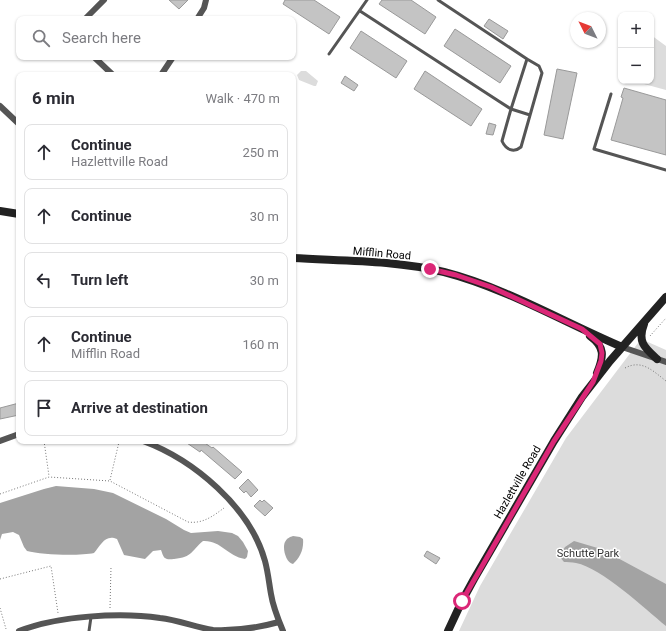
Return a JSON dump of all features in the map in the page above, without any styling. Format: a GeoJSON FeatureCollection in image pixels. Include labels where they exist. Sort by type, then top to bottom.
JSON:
{"type":"FeatureCollection","features":[{"type":"Feature","properties":{"kind":"main road"},"geometry":{"type":"LineString","coordinates":[[0,211],[16,214]]}},
{"type":"Feature","properties":{"kind":"main road","name":"Mifflin Road"},"geometry":{"type":"LineString","coordinates":[[296,258],[395,263],[442,272],[491,287],[622,347]]}},
{"type":"Feature","properties":{"kind":"main road","name":"Hazlettville Road"},"geometry":{"type":"LineString","coordinates":[[448,631],[471,585],[554,441],[593,382],[666,297]]}},
{"type":"Feature","properties":{"kind":"main road"},"geometry":{"type":"LineString","coordinates":[[645,322],[641,333],[642,341],[645,348],[657,359]]}},
{"type":"Feature","properties":{"kind":"main road"},"geometry":{"type":"LineString","coordinates":[[582,329],[597,341],[601,349],[601,361],[593,382]]}},
{"type":"Feature","properties":{"kind":"street"},"geometry":{"type":"LineString","coordinates":[[88,16],[104,0]]}},
{"type":"Feature","properties":{"kind":"street"},"geometry":{"type":"LineString","coordinates":[[199,16],[204,8],[206,0]]}},
{"type":"Feature","properties":{"kind":"street"},"geometry":{"type":"LineString","coordinates":[[97,60],[110,72]]}},
{"type":"Feature","properties":{"kind":"street"},"geometry":{"type":"LineString","coordinates":[[163,72],[171,60]]}},
{"type":"Feature","properties":{"kind":"street"},"geometry":{"type":"LineString","coordinates":[[0,106],[16,121]]}},
{"type":"Feature","properties":{"kind":"street"},"geometry":{"type":"LineString","coordinates":[[622,347],[666,362]]}},
{"type":"Feature","properties":{"kind":"street"},"geometry":{"type":"LineString","coordinates":[[0,440],[16,435]]}},
{"type":"Feature","properties":{"kind":"street"},"geometry":{"type":"LineString","coordinates":[[150,444],[173,455],[200,474],[223,494],[242,515],[256,538],[265,559],[273,604],[283,631]]}},
{"type":"Feature","properties":{"kind":"street"},"geometry":{"type":"LineString","coordinates":[[19,631],[57,621],[91,616],[115,615],[160,618],[196,629],[214,630],[243,631],[279,622]]}},
{"type":"Feature","properties":{"kind":"lane"},"geometry":{"type":"LineString","coordinates":[[329,54],[366,0]]}},
{"type":"Feature","properties":{"kind":"lane"},"geometry":{"type":"LineString","coordinates":[[438,0],[539,66],[542,73],[522,147],[514,151],[504,146],[502,141],[527,59]]}},
{"type":"Feature","properties":{"kind":"lane"},"geometry":{"type":"LineString","coordinates":[[360,10],[511,109],[530,114]]}},
{"type":"Feature","properties":{"kind":"lane"},"geometry":{"type":"LineString","coordinates":[[610,94],[594,149],[666,170]]}},
{"type":"Feature","properties":{"kind":"lane"},"geometry":{"type":"LineString","coordinates":[[89,631],[91,616]]}},
{"type":"Feature","properties":{"kind":"path"},"geometry":{"type":"LineString","coordinates":[[646,341],[666,318]]}},
{"type":"Feature","properties":{"kind":"path"},"geometry":{"type":"LineString","coordinates":[[624,368],[632,365],[642,365],[651,369],[666,381]]}},
{"type":"Feature","properties":{"kind":"path"},"geometry":{"type":"LineString","coordinates":[[44,444],[49,477]]}},
{"type":"Feature","properties":{"kind":"path"},"geometry":{"type":"LineString","coordinates":[[110,481],[119,444]]}},
{"type":"Feature","properties":{"kind":"path"},"geometry":{"type":"LineString","coordinates":[[0,494],[49,477],[110,481],[188,522],[195,523],[202,521],[212,517],[224,508]]}},
{"type":"Feature","properties":{"kind":"path"},"geometry":{"type":"LineString","coordinates":[[0,579],[51,566],[58,613]]}},
{"type":"Feature","properties":{"kind":"path"},"geometry":{"type":"LineString","coordinates":[[110,608],[111,566]]}},
{"type":"Feature","properties":{"kind":"path"},"geometry":{"type":"LineString","coordinates":[[0,608],[6,629]]}},
{"type":"Feature","properties":{"kind":"green space"},"geometry":{"type":"Polygon","coordinates":[[[654,37],[666,46],[666,90],[644,84],[654,84],[654,37]]]}},
{"type":"Feature","properties":{"kind":"green space"},"geometry":{"type":"Polygon","coordinates":[[[301,71],[306,71],[318,81],[316,86],[299,80],[297,75],[301,71]]]}},
{"type":"Feature","properties":{"kind":"green space","name":"Schutte Park"},"geometry":{"type":"Polygon","coordinates":[[[641,339],[666,350],[666,631],[459,631],[480,586],[566,438],[641,339]]]}},
{"type":"Feature","properties":{"kind":"shaded area"},"geometry":{"type":"Polygon","coordinates":[[[56,486],[94,489],[113,493],[191,533],[218,531],[232,533],[238,536],[243,542],[248,551],[247,557],[245,559],[233,555],[219,545],[209,541],[203,541],[185,557],[167,559],[163,556],[161,550],[153,551],[145,559],[124,555],[117,539],[113,538],[106,539],[94,553],[70,555],[27,551],[19,535],[13,532],[2,534],[0,540],[0,503],[56,486]]]}},
{"type":"Feature","properties":{"kind":"shaded area"},"geometry":{"type":"Polygon","coordinates":[[[293,536],[303,539],[303,546],[298,559],[293,564],[288,561],[285,555],[284,545],[289,538],[293,536]]]}},
{"type":"Feature","properties":{"kind":"shaded area"},"geometry":{"type":"Polygon","coordinates":[[[574,541],[601,549],[666,584],[666,626],[598,572],[576,563],[564,562],[559,556],[565,547],[574,541]]]}},
{"type":"Feature","properties":{"kind":"building"},"geometry":{"type":"Polygon","coordinates":[[[169,0],[188,0],[179,9],[169,0]]]}},
{"type":"Feature","properties":{"kind":"building"},"geometry":{"type":"Polygon","coordinates":[[[285,0],[314,0],[340,17],[329,34],[283,4],[285,0]]]}},
{"type":"Feature","properties":{"kind":"building"},"geometry":{"type":"Polygon","coordinates":[[[382,0],[411,0],[436,17],[425,34],[379,4],[382,0]]]}},
{"type":"Feature","properties":{"kind":"building"},"geometry":{"type":"Polygon","coordinates":[[[489,19],[508,31],[503,39],[484,26],[489,19]]]}},
{"type":"Feature","properties":{"kind":"building"},"geometry":{"type":"Polygon","coordinates":[[[455,29],[511,66],[500,83],[444,46],[455,29]]]}},
{"type":"Feature","properties":{"kind":"building"},"geometry":{"type":"Polygon","coordinates":[[[361,31],[407,61],[396,78],[350,48],[361,31]]]}},
{"type":"Feature","properties":{"kind":"building"},"geometry":{"type":"Polygon","coordinates":[[[557,69],[577,73],[563,139],[544,135],[557,69]]]}},
{"type":"Feature","properties":{"kind":"building"},"geometry":{"type":"Polygon","coordinates":[[[425,71],[482,109],[471,126],[414,89],[425,71]]]}},
{"type":"Feature","properties":{"kind":"building"},"geometry":{"type":"Polygon","coordinates":[[[345,76],[358,85],[354,91],[341,83],[345,76]]]}},
{"type":"Feature","properties":{"kind":"building"},"geometry":{"type":"Polygon","coordinates":[[[624,88],[666,100],[666,155],[611,140],[623,98],[621,97],[624,88]]]}},
{"type":"Feature","properties":{"kind":"building"},"geometry":{"type":"Polygon","coordinates":[[[489,123],[496,125],[493,135],[486,134],[489,123]]]}},
{"type":"Feature","properties":{"kind":"building"},"geometry":{"type":"Polygon","coordinates":[[[16,404],[16,416],[0,419],[0,408],[16,404]]]}},
{"type":"Feature","properties":{"kind":"building"},"geometry":{"type":"Polygon","coordinates":[[[188,444],[206,444],[212,448],[213,447],[242,472],[235,479],[201,450],[200,452],[188,444]]]}},
{"type":"Feature","properties":{"kind":"building"},"geometry":{"type":"Polygon","coordinates":[[[248,479],[258,490],[251,497],[246,491],[244,493],[239,488],[248,479]]]}},
{"type":"Feature","properties":{"kind":"building"},"geometry":{"type":"Polygon","coordinates":[[[260,500],[262,502],[264,500],[273,508],[265,516],[254,506],[260,500]]]}},
{"type":"Feature","properties":{"kind":"building"},"geometry":{"type":"Polygon","coordinates":[[[427,551],[440,558],[436,564],[424,556],[427,551]]]}},
{"type":"Feature","properties":{"kind":"route"},"geometry":{"type":"LineString","coordinates":[[430,269],[456,275],[491,287],[582,329],[600,344],[602,353],[600,366],[593,382],[554,441],[462,601]]}}]}
